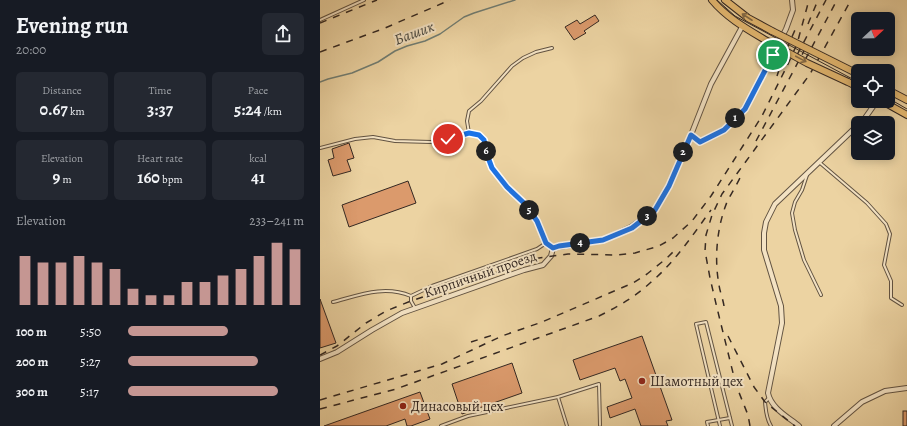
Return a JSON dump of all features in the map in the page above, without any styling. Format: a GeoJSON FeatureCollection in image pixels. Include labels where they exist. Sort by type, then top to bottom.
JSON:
{"type":"FeatureCollection","features":[{"type":"Feature","properties":{"kind":"main road"},"geometry":{"type":"LineString","coordinates":[[712,0],[718,8],[742,27],[808,63],[851,84]]}},
{"type":"Feature","properties":{"kind":"main road"},"geometry":{"type":"LineString","coordinates":[[725,0],[748,18],[851,70]]}},
{"type":"Feature","properties":{"kind":"main road"},"geometry":{"type":"LineString","coordinates":[[895,94],[907,100]]}},
{"type":"Feature","properties":{"kind":"main road"},"geometry":{"type":"LineString","coordinates":[[894,108],[907,115]]}},
{"type":"Feature","properties":{"kind":"street"},"geometry":{"type":"LineString","coordinates":[[691,135],[700,142],[724,130],[745,109],[786,29],[793,10],[792,0]]}},
{"type":"Feature","properties":{"kind":"street","name":"Кирпичный проезд"},"geometry":{"type":"LineString","coordinates":[[320,359],[337,352],[402,313],[524,270],[543,265],[551,256],[553,248],[603,240],[632,228],[655,210],[669,186],[711,84],[742,27]]}},
{"type":"Feature","properties":{"kind":"street"},"geometry":{"type":"LineString","coordinates":[[799,426],[777,409],[769,398],[768,393],[782,323],[781,306],[764,250],[764,233],[766,222],[776,204],[851,132]]}},
{"type":"Feature","properties":{"kind":"street"},"geometry":{"type":"LineString","coordinates":[[834,426],[862,402],[885,391],[907,388]]}},
{"type":"Feature","properties":{"kind":"lane"},"geometry":{"type":"LineString","coordinates":[[320,20],[364,0]]}},
{"type":"Feature","properties":{"kind":"lane"},"geometry":{"type":"LineString","coordinates":[[469,133],[467,121],[470,111],[481,101],[512,66],[523,58],[536,52],[552,48]]}},
{"type":"Feature","properties":{"kind":"lane"},"geometry":{"type":"LineString","coordinates":[[320,148],[356,139],[373,137],[395,141],[431,142],[469,133],[479,135],[484,140],[492,168],[507,187],[525,204],[537,221],[546,243],[553,248]]}},
{"type":"Feature","properties":{"kind":"lane"},"geometry":{"type":"LineString","coordinates":[[819,162],[867,203],[886,224],[890,234],[884,265],[891,281],[891,298],[902,305]]}},
{"type":"Feature","properties":{"kind":"lane"},"geometry":{"type":"LineString","coordinates":[[807,174],[802,190],[794,202],[792,212],[795,230],[804,260],[821,295]]}},
{"type":"Feature","properties":{"kind":"lane"},"geometry":{"type":"LineString","coordinates":[[333,302],[375,291],[401,292],[411,296],[432,286],[537,249],[546,243]]}},
{"type":"Feature","properties":{"kind":"lane"},"geometry":{"type":"LineString","coordinates":[[411,296],[411,301],[416,308]]}},
{"type":"Feature","properties":{"kind":"lane"},"geometry":{"type":"LineString","coordinates":[[720,426],[696,324],[706,322],[732,426]]}},
{"type":"Feature","properties":{"kind":"lane"},"geometry":{"type":"LineString","coordinates":[[441,426],[468,416],[558,397],[599,384],[600,425]]}},
{"type":"Feature","properties":{"kind":"lane"},"geometry":{"type":"LineString","coordinates":[[558,397],[567,426]]}},
{"type":"Feature","properties":{"kind":"lane"},"geometry":{"type":"LineString","coordinates":[[769,398],[765,402],[768,420],[771,426]]}},
{"type":"Feature","properties":{"kind":"lane"},"geometry":{"type":"LineString","coordinates":[[708,426],[707,422],[730,418]]}},
{"type":"Feature","properties":{"kind":"building"},"geometry":{"type":"Polygon","coordinates":[[[595,15],[599,21],[584,31],[586,33],[574,40],[565,27],[577,20],[580,24],[595,15]]]}},
{"type":"Feature","properties":{"kind":"building"},"geometry":{"type":"Polygon","coordinates":[[[349,143],[354,158],[347,160],[351,171],[333,176],[328,160],[334,158],[332,149],[349,143]]]}},
{"type":"Feature","properties":{"kind":"building"},"geometry":{"type":"Polygon","coordinates":[[[408,181],[416,203],[349,227],[342,205],[408,181]]]}},
{"type":"Feature","properties":{"kind":"building"},"geometry":{"type":"Polygon","coordinates":[[[320,299],[336,343],[320,348],[320,299]]]}},
{"type":"Feature","properties":{"kind":"building","name":"Шамотный цех"},"geometry":{"type":"Polygon","coordinates":[[[642,336],[672,420],[666,421],[668,426],[641,426],[635,409],[610,418],[607,407],[632,398],[625,379],[620,381],[615,368],[580,380],[573,360],[642,336]]]}},
{"type":"Feature","properties":{"kind":"building"},"geometry":{"type":"Polygon","coordinates":[[[512,363],[522,393],[462,414],[452,384],[512,363]]]}},
{"type":"Feature","properties":{"kind":"building","name":"Динасовый цех"},"geometry":{"type":"Polygon","coordinates":[[[420,392],[430,419],[411,426],[407,426],[405,419],[386,426],[324,426],[420,392]]]}},
{"type":"Feature","properties":{"kind":"building"},"geometry":{"type":"Polygon","coordinates":[[[903,411],[907,411],[907,426],[903,426],[903,411]]]}},
{"type":"Feature","properties":{"kind":"waterway","name":"Башик"},"geometry":{"type":"LineString","coordinates":[[320,82],[352,73],[378,62],[395,51],[425,41],[440,34],[464,17],[515,0]]}},
{"type":"Feature","properties":{"kind":"tram line"},"geometry":{"type":"LineString","coordinates":[[717,0],[735,16],[851,78]]}},
{"type":"Feature","properties":{"kind":"tram line"},"geometry":{"type":"LineString","coordinates":[[895,102],[907,109]]}},
{"type":"Feature","properties":{"kind":"railway"},"geometry":{"type":"LineString","coordinates":[[320,23],[377,0]]}},
{"type":"Feature","properties":{"kind":"railway"},"geometry":{"type":"LineString","coordinates":[[320,52],[385,28],[450,0]]}},
{"type":"Feature","properties":{"kind":"railway"},"geometry":{"type":"LineString","coordinates":[[320,355],[337,346],[366,323],[386,311],[411,301],[539,258],[568,254],[617,255],[635,253],[659,246],[673,238],[692,221],[711,196],[762,116],[797,44],[809,0]]}},
{"type":"Feature","properties":{"kind":"railway"},"geometry":{"type":"LineString","coordinates":[[808,24],[818,0]]}},
{"type":"Feature","properties":{"kind":"railway"},"geometry":{"type":"LineString","coordinates":[[797,55],[826,0]]}},
{"type":"Feature","properties":{"kind":"railway"},"geometry":{"type":"LineString","coordinates":[[805,60],[837,0]]}},
{"type":"Feature","properties":{"kind":"railway"},"geometry":{"type":"LineString","coordinates":[[750,426],[748,415],[736,385],[710,278],[705,251],[706,235],[712,215],[722,194],[810,74],[851,0]]}},
{"type":"Feature","properties":{"kind":"railway"},"geometry":{"type":"LineString","coordinates":[[777,76],[797,24]]}},
{"type":"Feature","properties":{"kind":"railway"},"geometry":{"type":"LineString","coordinates":[[756,141],[804,51]]}},
{"type":"Feature","properties":{"kind":"railway"},"geometry":{"type":"LineString","coordinates":[[724,306],[717,275],[717,243],[727,202],[740,178]]}},
{"type":"Feature","properties":{"kind":"railway"},"geometry":{"type":"LineString","coordinates":[[320,409],[396,389],[606,313],[632,297],[659,275],[682,249],[711,210]]}},
{"type":"Feature","properties":{"kind":"railway"},"geometry":{"type":"LineString","coordinates":[[320,400],[442,364],[502,336],[542,322],[633,283],[647,274],[673,252]]}},
{"type":"Feature","properties":{"kind":"railway"},"geometry":{"type":"LineString","coordinates":[[471,342],[496,334]]}},
{"type":"Feature","properties":{"kind":"railway"},"geometry":{"type":"LineString","coordinates":[[728,336],[754,387],[765,402],[795,426]]}},
{"type":"Feature","properties":{"kind":"place","name":"Шамотный цех"},"geometry":{"type":"Point","coordinates":[642,381]}},
{"type":"Feature","properties":{"kind":"place","name":"Динасовый цех"},"geometry":{"type":"Point","coordinates":[403,406]}},
{"type":"Feature","properties":{"kind":"route"},"geometry":{"type":"LineString","coordinates":[[448,139],[469,133],[479,135],[484,140],[492,168],[507,187],[525,204],[537,221],[546,243],[553,248],[603,240],[632,228],[655,210],[669,186],[691,135],[700,142],[724,130],[745,109],[773,55]]}}]}
